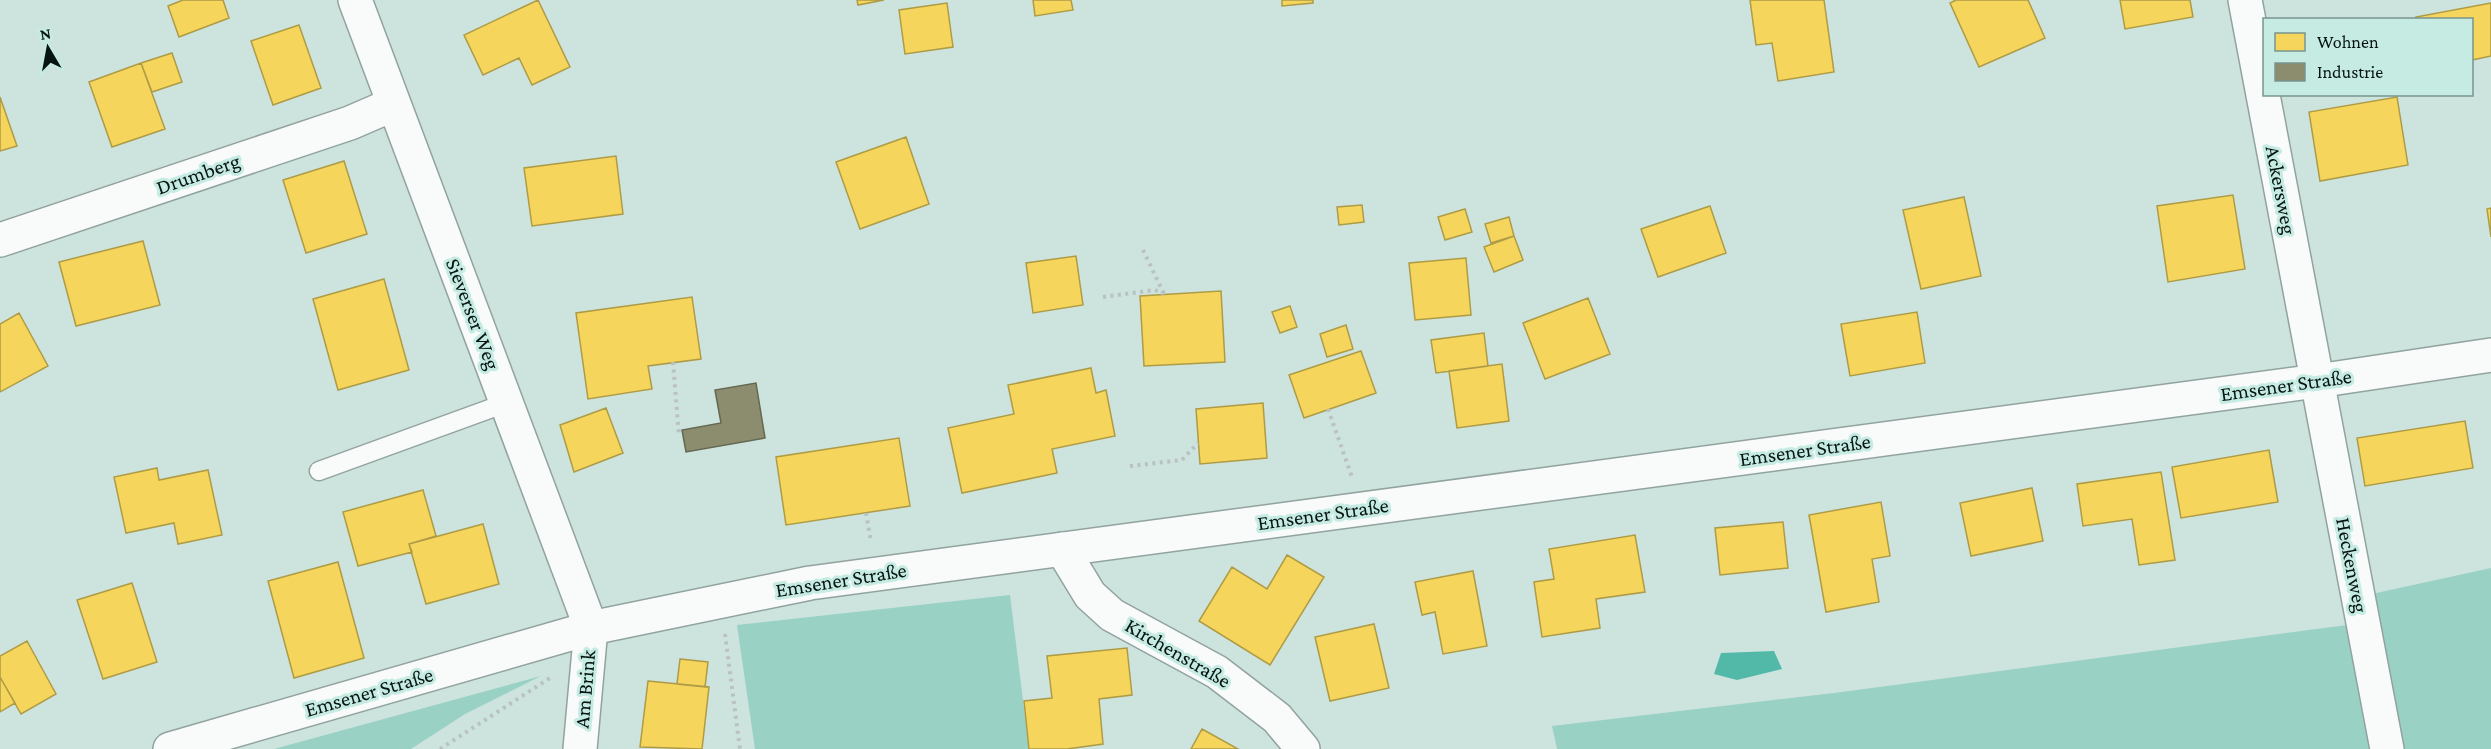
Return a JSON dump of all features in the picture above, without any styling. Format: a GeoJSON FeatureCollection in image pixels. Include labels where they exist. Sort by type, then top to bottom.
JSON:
{"type":"FeatureCollection","features":[{"type":"Feature","properties":{"kind":"street","name":"Sieverser Weg"},"geometry":{"type":"LineString","coordinates":[[355,0],[591,628]]}},
{"type":"Feature","properties":{"kind":"street","name":"Ackersweg"},"geometry":{"type":"LineString","coordinates":[[2245,0],[2263,95]]}},
{"type":"Feature","properties":{"kind":"street","name":"Ackersweg"},"geometry":{"type":"LineString","coordinates":[[2263,96],[2317,381]]}},
{"type":"Feature","properties":{"kind":"street","name":"Drumberg"},"geometry":{"type":"LineString","coordinates":[[0,240],[350,123],[394,104]]}},
{"type":"Feature","properties":{"kind":"street","name":"Emsener Straße"},"geometry":{"type":"LineString","coordinates":[[170,749],[591,628],[810,583],[2317,381],[2491,355]]}},
{"type":"Feature","properties":{"kind":"street","name":"Heckenweg"},"geometry":{"type":"LineString","coordinates":[[2317,381],[2387,749]]}},
{"type":"Feature","properties":{"kind":"street","name":"Kirchenstraße"},"geometry":{"type":"LineString","coordinates":[[1062,549],[1090,595],[1113,615],[1217,672],[1277,718],[1303,749]]}},
{"type":"Feature","properties":{"kind":"street","name":"Am Brink"},"geometry":{"type":"LineString","coordinates":[[580,749],[591,628]]}},
{"type":"Feature","properties":{"kind":"lane"},"geometry":{"type":"LineString","coordinates":[[319,471],[506,403]]}},
{"type":"Feature","properties":{"kind":"path"},"geometry":{"type":"LineString","coordinates":[[1103,297],[1155,291],[1164,294],[1143,250]]}},
{"type":"Feature","properties":{"kind":"path"},"geometry":{"type":"LineString","coordinates":[[673,362],[679,436]]}},
{"type":"Feature","properties":{"kind":"path"},"geometry":{"type":"LineString","coordinates":[[1328,409],[1363,509]]}},
{"type":"Feature","properties":{"kind":"path"},"geometry":{"type":"LineString","coordinates":[[1130,466],[1182,460],[1198,443]]}},
{"type":"Feature","properties":{"kind":"path"},"geometry":{"type":"LineString","coordinates":[[721,601],[740,749]]}},
{"type":"Feature","properties":{"kind":"path"},"geometry":{"type":"LineString","coordinates":[[440,749],[556,674]]}},
{"type":"Feature","properties":{"kind":"shaded area"},"geometry":{"type":"Polygon","coordinates":[[[2491,568],[2491,749],[1557,749],[1552,726],[1834,693],[2362,623],[2358,597],[2491,568]]]}},
{"type":"Feature","properties":{"kind":"shaded area"},"geometry":{"type":"Polygon","coordinates":[[[1010,595],[1029,749],[755,749],[737,625],[1010,595]]]}},
{"type":"Feature","properties":{"kind":"shaded area"},"geometry":{"type":"Polygon","coordinates":[[[1774,651],[1782,669],[1737,680],[1714,674],[1721,653],[1774,651]]]}},
{"type":"Feature","properties":{"kind":"shaded area"},"geometry":{"type":"Polygon","coordinates":[[[541,676],[465,714],[411,749],[274,749],[541,676]]]}},
{"type":"Feature","properties":{"kind":"building: Wohnen"},"geometry":{"type":"Polygon","coordinates":[[[183,0],[223,0],[229,18],[179,37],[168,6],[183,0]]]}},
{"type":"Feature","properties":{"kind":"building: Wohnen"},"geometry":{"type":"Polygon","coordinates":[[[538,0],[570,67],[532,85],[519,58],[483,75],[464,35],[538,0]]]}},
{"type":"Feature","properties":{"kind":"building: Wohnen"},"geometry":{"type":"Polygon","coordinates":[[[857,0],[884,0],[858,5],[857,0]]]}},
{"type":"Feature","properties":{"kind":"building: Wohnen"},"geometry":{"type":"Polygon","coordinates":[[[1033,0],[1071,0],[1073,10],[1035,16],[1033,0]]]}},
{"type":"Feature","properties":{"kind":"building: Wohnen"},"geometry":{"type":"Polygon","coordinates":[[[1282,0],[1313,0],[1313,3],[1282,6],[1282,0]]]}},
{"type":"Feature","properties":{"kind":"building: Wohnen"},"geometry":{"type":"Polygon","coordinates":[[[1750,0],[1824,0],[1834,72],[1778,81],[1772,43],[1756,45],[1750,0]]]}},
{"type":"Feature","properties":{"kind":"building: Wohnen"},"geometry":{"type":"Polygon","coordinates":[[[1956,0],[2028,0],[2045,38],[1979,67],[1950,3],[1956,0]]]}},
{"type":"Feature","properties":{"kind":"building: Wohnen"},"geometry":{"type":"Polygon","coordinates":[[[2120,0],[2190,0],[2193,17],[2125,29],[2120,0]]]}},
{"type":"Feature","properties":{"kind":"building: Wohnen"},"geometry":{"type":"Polygon","coordinates":[[[947,3],[953,47],[905,54],[899,10],[947,3]]]}},
{"type":"Feature","properties":{"kind":"building: Wohnen"},"geometry":{"type":"Polygon","coordinates":[[[2491,3],[2491,56],[2473,60],[2473,18],[2416,17],[2491,3]]]}},
{"type":"Feature","properties":{"kind":"building: Wohnen"},"geometry":{"type":"Polygon","coordinates":[[[299,25],[321,88],[273,105],[251,41],[299,25]]]}},
{"type":"Feature","properties":{"kind":"building: Wohnen"},"geometry":{"type":"Polygon","coordinates":[[[172,53],[182,82],[152,92],[141,63],[172,53]]]}},
{"type":"Feature","properties":{"kind":"building: Wohnen"},"geometry":{"type":"Polygon","coordinates":[[[141,63],[165,129],[112,147],[89,82],[141,63]]]}},
{"type":"Feature","properties":{"kind":"building: Wohnen"},"geometry":{"type":"Polygon","coordinates":[[[0,97],[17,146],[0,151],[0,97]]]}},
{"type":"Feature","properties":{"kind":"building: Wohnen"},"geometry":{"type":"Polygon","coordinates":[[[2397,97],[2408,165],[2320,181],[2309,112],[2397,97]]]}},
{"type":"Feature","properties":{"kind":"building: Wohnen"},"geometry":{"type":"Polygon","coordinates":[[[906,137],[929,204],[860,229],[836,162],[906,137]]]}},
{"type":"Feature","properties":{"kind":"building: Wohnen"},"geometry":{"type":"Polygon","coordinates":[[[616,156],[623,214],[532,226],[524,168],[616,156]]]}},
{"type":"Feature","properties":{"kind":"building: Wohnen"},"geometry":{"type":"Polygon","coordinates":[[[344,161],[367,234],[306,253],[283,180],[344,161]]]}},
{"type":"Feature","properties":{"kind":"building: Wohnen"},"geometry":{"type":"Polygon","coordinates":[[[2233,195],[2245,269],[2168,282],[2157,206],[2233,195]]]}},
{"type":"Feature","properties":{"kind":"building: Wohnen"},"geometry":{"type":"Polygon","coordinates":[[[1964,197],[1981,276],[1921,289],[1903,210],[1964,197]]]}},
{"type":"Feature","properties":{"kind":"building: Wohnen"},"geometry":{"type":"Polygon","coordinates":[[[1362,205],[1364,222],[1339,225],[1337,207],[1362,205]]]}},
{"type":"Feature","properties":{"kind":"building: Wohnen"},"geometry":{"type":"Polygon","coordinates":[[[1710,206],[1726,253],[1658,277],[1641,229],[1710,206]]]}},
{"type":"Feature","properties":{"kind":"building: Wohnen"},"geometry":{"type":"Polygon","coordinates":[[[2491,208],[2491,237],[2487,209],[2491,208]]]}},
{"type":"Feature","properties":{"kind":"building: Wohnen"},"geometry":{"type":"Polygon","coordinates":[[[1465,209],[1472,232],[1445,240],[1438,217],[1465,209]]]}},
{"type":"Feature","properties":{"kind":"building: Wohnen"},"geometry":{"type":"Polygon","coordinates":[[[1509,217],[1514,236],[1491,243],[1485,224],[1509,217]]]}},
{"type":"Feature","properties":{"kind":"building: Wohnen"},"geometry":{"type":"Polygon","coordinates":[[[1514,236],[1523,260],[1494,272],[1484,247],[1514,236]]]}},
{"type":"Feature","properties":{"kind":"building: Wohnen"},"geometry":{"type":"Polygon","coordinates":[[[143,241],[160,305],[76,326],[59,262],[143,241]]]}},
{"type":"Feature","properties":{"kind":"building: Wohnen"},"geometry":{"type":"Polygon","coordinates":[[[1076,256],[1083,305],[1033,313],[1026,263],[1076,256]]]}},
{"type":"Feature","properties":{"kind":"building: Wohnen"},"geometry":{"type":"Polygon","coordinates":[[[1466,258],[1471,315],[1415,320],[1409,263],[1466,258]]]}},
{"type":"Feature","properties":{"kind":"building: Wohnen"},"geometry":{"type":"Polygon","coordinates":[[[384,279],[409,370],[338,390],[313,299],[384,279]]]}},
{"type":"Feature","properties":{"kind":"building: Wohnen"},"geometry":{"type":"Polygon","coordinates":[[[1221,291],[1225,362],[1144,366],[1140,296],[1221,291]]]}},
{"type":"Feature","properties":{"kind":"building: Wohnen"},"geometry":{"type":"Polygon","coordinates":[[[692,297],[701,359],[648,366],[652,389],[588,399],[576,313],[692,297]]]}},
{"type":"Feature","properties":{"kind":"building: Wohnen"},"geometry":{"type":"Polygon","coordinates":[[[1588,298],[1610,354],[1545,379],[1523,323],[1588,298]]]}},
{"type":"Feature","properties":{"kind":"building: Wohnen"},"geometry":{"type":"Polygon","coordinates":[[[1290,306],[1297,327],[1280,333],[1272,312],[1290,306]]]}},
{"type":"Feature","properties":{"kind":"building: Wohnen"},"geometry":{"type":"Polygon","coordinates":[[[1917,312],[1925,363],[1850,376],[1841,324],[1917,312]]]}},
{"type":"Feature","properties":{"kind":"building: Wohnen"},"geometry":{"type":"Polygon","coordinates":[[[19,313],[48,366],[0,392],[0,324],[19,313]]]}},
{"type":"Feature","properties":{"kind":"building: Wohnen"},"geometry":{"type":"Polygon","coordinates":[[[1346,325],[1353,349],[1327,357],[1320,334],[1346,325]]]}},
{"type":"Feature","properties":{"kind":"building: Wohnen"},"geometry":{"type":"Polygon","coordinates":[[[1484,333],[1488,366],[1436,373],[1431,340],[1484,333]]]}},
{"type":"Feature","properties":{"kind":"building: Wohnen"},"geometry":{"type":"Polygon","coordinates":[[[1361,351],[1376,393],[1304,418],[1289,375],[1361,351]]]}},
{"type":"Feature","properties":{"kind":"building: Wohnen"},"geometry":{"type":"Polygon","coordinates":[[[1502,364],[1509,421],[1457,428],[1449,371],[1502,364]]]}},
{"type":"Feature","properties":{"kind":"building: Wohnen"},"geometry":{"type":"Polygon","coordinates":[[[1091,368],[1096,393],[1106,390],[1115,436],[1052,449],[1057,473],[962,493],[948,428],[1014,414],[1008,385],[1091,368]]]}},
{"type":"Feature","properties":{"kind":"building: Wohnen"},"geometry":{"type":"Polygon","coordinates":[[[1263,403],[1267,458],[1200,464],[1196,409],[1263,403]]]}},
{"type":"Feature","properties":{"kind":"building: Wohnen"},"geometry":{"type":"Polygon","coordinates":[[[606,408],[623,453],[574,472],[560,425],[606,408]]]}},
{"type":"Feature","properties":{"kind":"building: Wohnen"},"geometry":{"type":"Polygon","coordinates":[[[2465,421],[2473,468],[2365,486],[2357,438],[2465,421]]]}},
{"type":"Feature","properties":{"kind":"building: Wohnen"},"geometry":{"type":"Polygon","coordinates":[[[899,438],[910,506],[786,525],[776,457],[899,438]]]}},
{"type":"Feature","properties":{"kind":"building: Wohnen"},"geometry":{"type":"Polygon","coordinates":[[[2269,450],[2278,502],[2181,518],[2172,467],[2269,450]]]}},
{"type":"Feature","properties":{"kind":"building: Wohnen"},"geometry":{"type":"Polygon","coordinates":[[[157,468],[159,480],[208,470],[222,535],[178,544],[174,523],[126,533],[114,477],[157,468]]]}},
{"type":"Feature","properties":{"kind":"building: Wohnen"},"geometry":{"type":"Polygon","coordinates":[[[2161,472],[2175,560],[2139,565],[2132,519],[2083,526],[2077,484],[2161,472]]]}},
{"type":"Feature","properties":{"kind":"building: Wohnen"},"geometry":{"type":"Polygon","coordinates":[[[2032,488],[2043,541],[1971,556],[1960,503],[2032,488]]]}},
{"type":"Feature","properties":{"kind":"building: Wohnen"},"geometry":{"type":"Polygon","coordinates":[[[423,490],[436,536],[409,544],[412,552],[358,566],[343,512],[423,490]]]}},
{"type":"Feature","properties":{"kind":"building: Wohnen"},"geometry":{"type":"Polygon","coordinates":[[[1881,502],[1890,556],[1872,559],[1879,602],[1826,612],[1809,515],[1881,502]]]}},
{"type":"Feature","properties":{"kind":"building: Wohnen"},"geometry":{"type":"Polygon","coordinates":[[[1783,522],[1788,568],[1720,575],[1715,528],[1783,522]]]}},
{"type":"Feature","properties":{"kind":"building: Wohnen"},"geometry":{"type":"Polygon","coordinates":[[[483,524],[499,584],[426,604],[409,544],[483,524]]]}},
{"type":"Feature","properties":{"kind":"building: Wohnen"},"geometry":{"type":"Polygon","coordinates":[[[1635,535],[1645,592],[1596,599],[1600,628],[1542,637],[1534,582],[1554,579],[1549,549],[1635,535]]]}},
{"type":"Feature","properties":{"kind":"building: Wohnen"},"geometry":{"type":"Polygon","coordinates":[[[1287,555],[1324,577],[1270,665],[1199,621],[1232,567],[1267,589],[1287,555]]]}},
{"type":"Feature","properties":{"kind":"building: Wohnen"},"geometry":{"type":"Polygon","coordinates":[[[338,562],[364,658],[294,678],[268,581],[338,562]]]}},
{"type":"Feature","properties":{"kind":"building: Wohnen"},"geometry":{"type":"Polygon","coordinates":[[[1473,571],[1487,646],[1443,654],[1435,612],[1422,615],[1415,582],[1473,571]]]}},
{"type":"Feature","properties":{"kind":"building: Wohnen"},"geometry":{"type":"Polygon","coordinates":[[[132,583],[157,662],[103,679],[77,600],[132,583]]]}},
{"type":"Feature","properties":{"kind":"building: Wohnen"},"geometry":{"type":"Polygon","coordinates":[[[1374,624],[1389,688],[1330,701],[1315,637],[1374,624]]]}},
{"type":"Feature","properties":{"kind":"building: Wohnen"},"geometry":{"type":"Polygon","coordinates":[[[27,641],[56,694],[21,714],[0,677],[0,656],[27,641]]]}},
{"type":"Feature","properties":{"kind":"building: Wohnen"},"geometry":{"type":"Polygon","coordinates":[[[1127,648],[1132,695],[1099,699],[1103,744],[1067,749],[1029,749],[1024,701],[1052,698],[1047,656],[1127,648]]]}},
{"type":"Feature","properties":{"kind":"building: Wohnen"},"geometry":{"type":"Polygon","coordinates":[[[680,659],[708,662],[705,687],[677,684],[680,659]]]}},
{"type":"Feature","properties":{"kind":"building: Wohnen"},"geometry":{"type":"Polygon","coordinates":[[[0,677],[15,703],[0,712],[0,677]]]}},
{"type":"Feature","properties":{"kind":"building: Wohnen"},"geometry":{"type":"Polygon","coordinates":[[[648,681],[709,687],[702,749],[640,747],[648,681]]]}},
{"type":"Feature","properties":{"kind":"building: Wohnen"},"geometry":{"type":"Polygon","coordinates":[[[1202,729],[1238,749],[1191,749],[1202,729]]]}},
{"type":"Feature","properties":{"kind":"building: Industrie"},"geometry":{"type":"Polygon","coordinates":[[[756,383],[765,438],[686,452],[682,430],[721,423],[715,390],[756,383]]]}}]}
